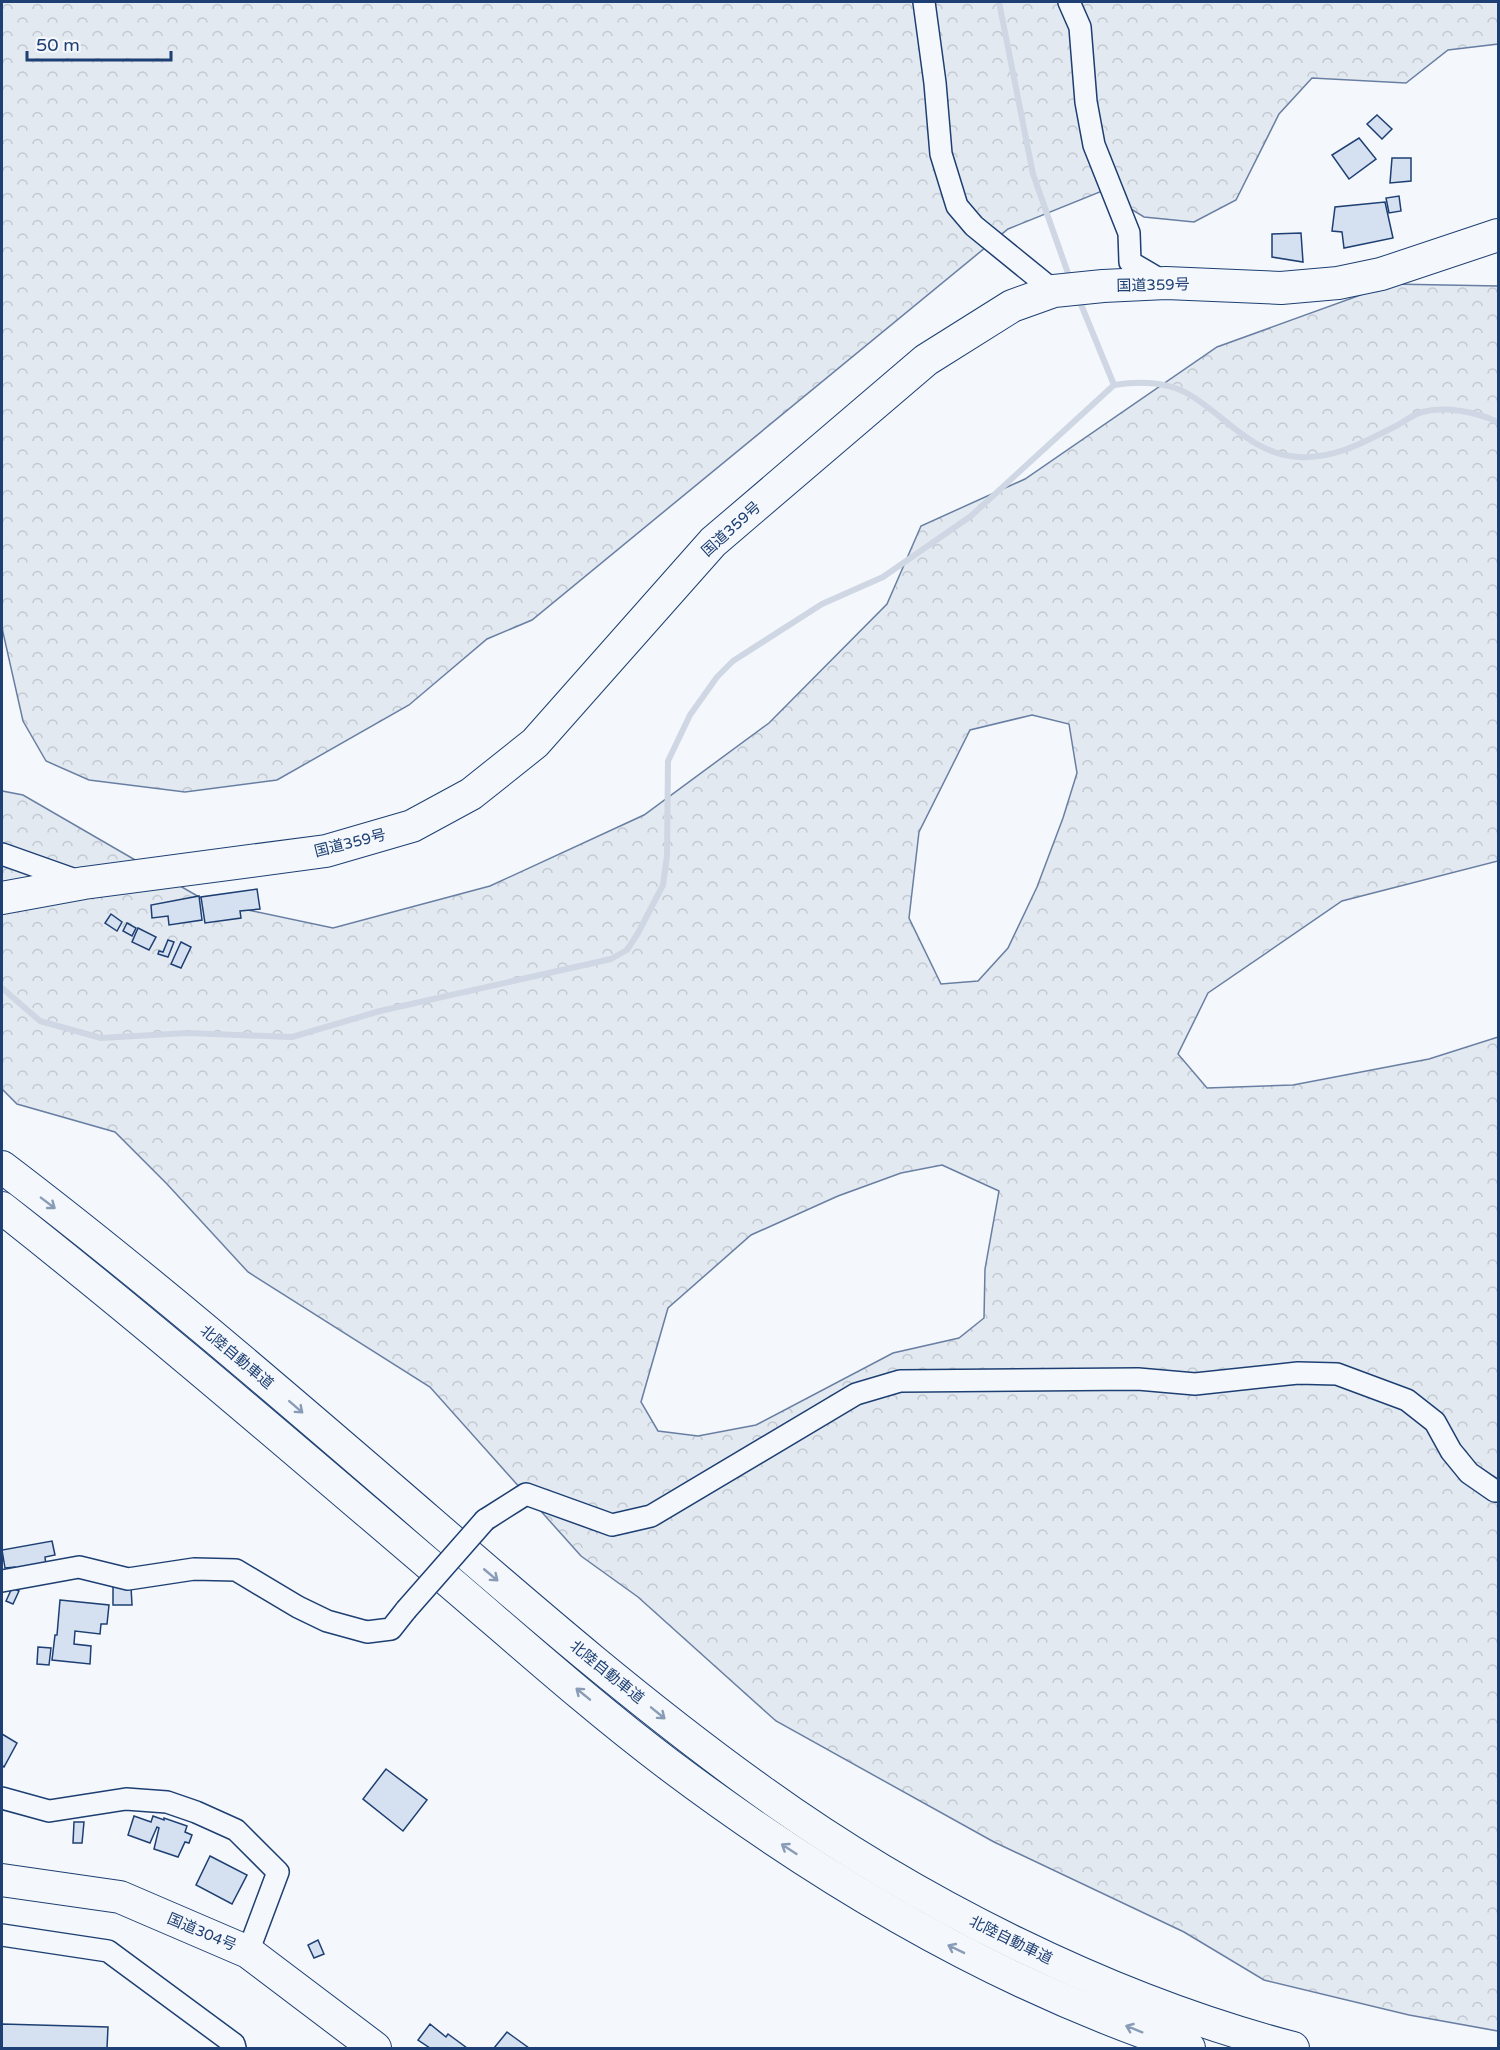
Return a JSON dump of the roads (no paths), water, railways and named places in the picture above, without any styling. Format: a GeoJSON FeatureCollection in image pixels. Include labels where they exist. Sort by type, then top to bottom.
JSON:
{"type":"FeatureCollection","features":[{"type":"Feature","properties":{"kind":"highway","name":"国道359号"},"geometry":{"type":"LineString","coordinates":[[2,898],[84,883],[326,851],[412,826],[471,794],[535,743],[705,550],[722,534],[926,360],[1012,306],[1054,291],[1103,286],[1166,283],[1281,288],[1338,283],[1381,274],[1498,235]]}},
{"type":"Feature","properties":{"kind":"highway","name":"北陸自動車道"},"geometry":{"type":"LineString","coordinates":[[2,1167],[168,1298],[584,1654],[764,1793],[862,1858],[968,1918],[1060,1964],[1169,2008],[1293,2049]]}},
{"type":"Feature","properties":{"kind":"highway"},"geometry":{"type":"LineString","coordinates":[[2,1208],[148,1325],[568,1682],[667,1763],[744,1819],[843,1884],[948,1945],[1059,1998],[1189,2049]]}},
{"type":"Feature","properties":{"kind":"highway","name":"国道304号"},"geometry":{"type":"LineString","coordinates":[[2,1880],[120,1897],[248,1952],[375,2049]]}},
{"type":"Feature","properties":{"kind":"street"},"geometry":{"type":"LineString","coordinates":[[924,2],[935,83],[941,154],[957,206],[975,226],[1054,291]]}},
{"type":"Feature","properties":{"kind":"street"},"geometry":{"type":"LineString","coordinates":[[1069,2],[1080,27],[1086,102],[1095,145],[1129,233],[1130,262],[1166,283]]}},
{"type":"Feature","properties":{"kind":"street"},"geometry":{"type":"LineString","coordinates":[[2,854],[84,883]]}},
{"type":"Feature","properties":{"kind":"street"},"geometry":{"type":"LineString","coordinates":[[2,1581],[79,1568],[128,1579],[194,1569],[236,1570],[298,1607],[327,1621],[367,1632],[391,1629],[485,1520],[526,1494],[612,1525],[651,1516],[855,1395],[900,1381],[1138,1379],[1195,1384],[1298,1372],[1337,1374],[1407,1400],[1435,1422],[1451,1451],[1469,1473],[1498,1491]]}},
{"type":"Feature","properties":{"kind":"street"},"geometry":{"type":"LineString","coordinates":[[2,1797],[49,1811],[126,1799],[167,1802],[236,1830],[278,1872],[248,1952]]}},
{"type":"Feature","properties":{"kind":"street"},"geometry":{"type":"LineString","coordinates":[[2,1935],[108,1951],[234,2044],[235,2049]]}},
{"type":"Feature","properties":{"kind":"waterway"},"geometry":{"type":"LineString","coordinates":[[999,2],[1033,174],[1070,279]]}},
{"type":"Feature","properties":{"kind":"waterway"},"geometry":{"type":"LineString","coordinates":[[1078,297],[1114,385]]}},
{"type":"Feature","properties":{"kind":"waterway"},"geometry":{"type":"LineString","coordinates":[[2,988],[40,1021],[101,1038],[187,1033],[292,1037],[380,1011],[611,959],[627,950],[663,885],[667,856],[668,761],[690,715],[717,677],[733,661],[822,604],[883,577],[971,516],[1114,385],[1153,383],[1181,390],[1253,442],[1282,454],[1299,457],[1326,455],[1350,448],[1416,414],[1431,410],[1461,411],[1498,422]]}}]}
